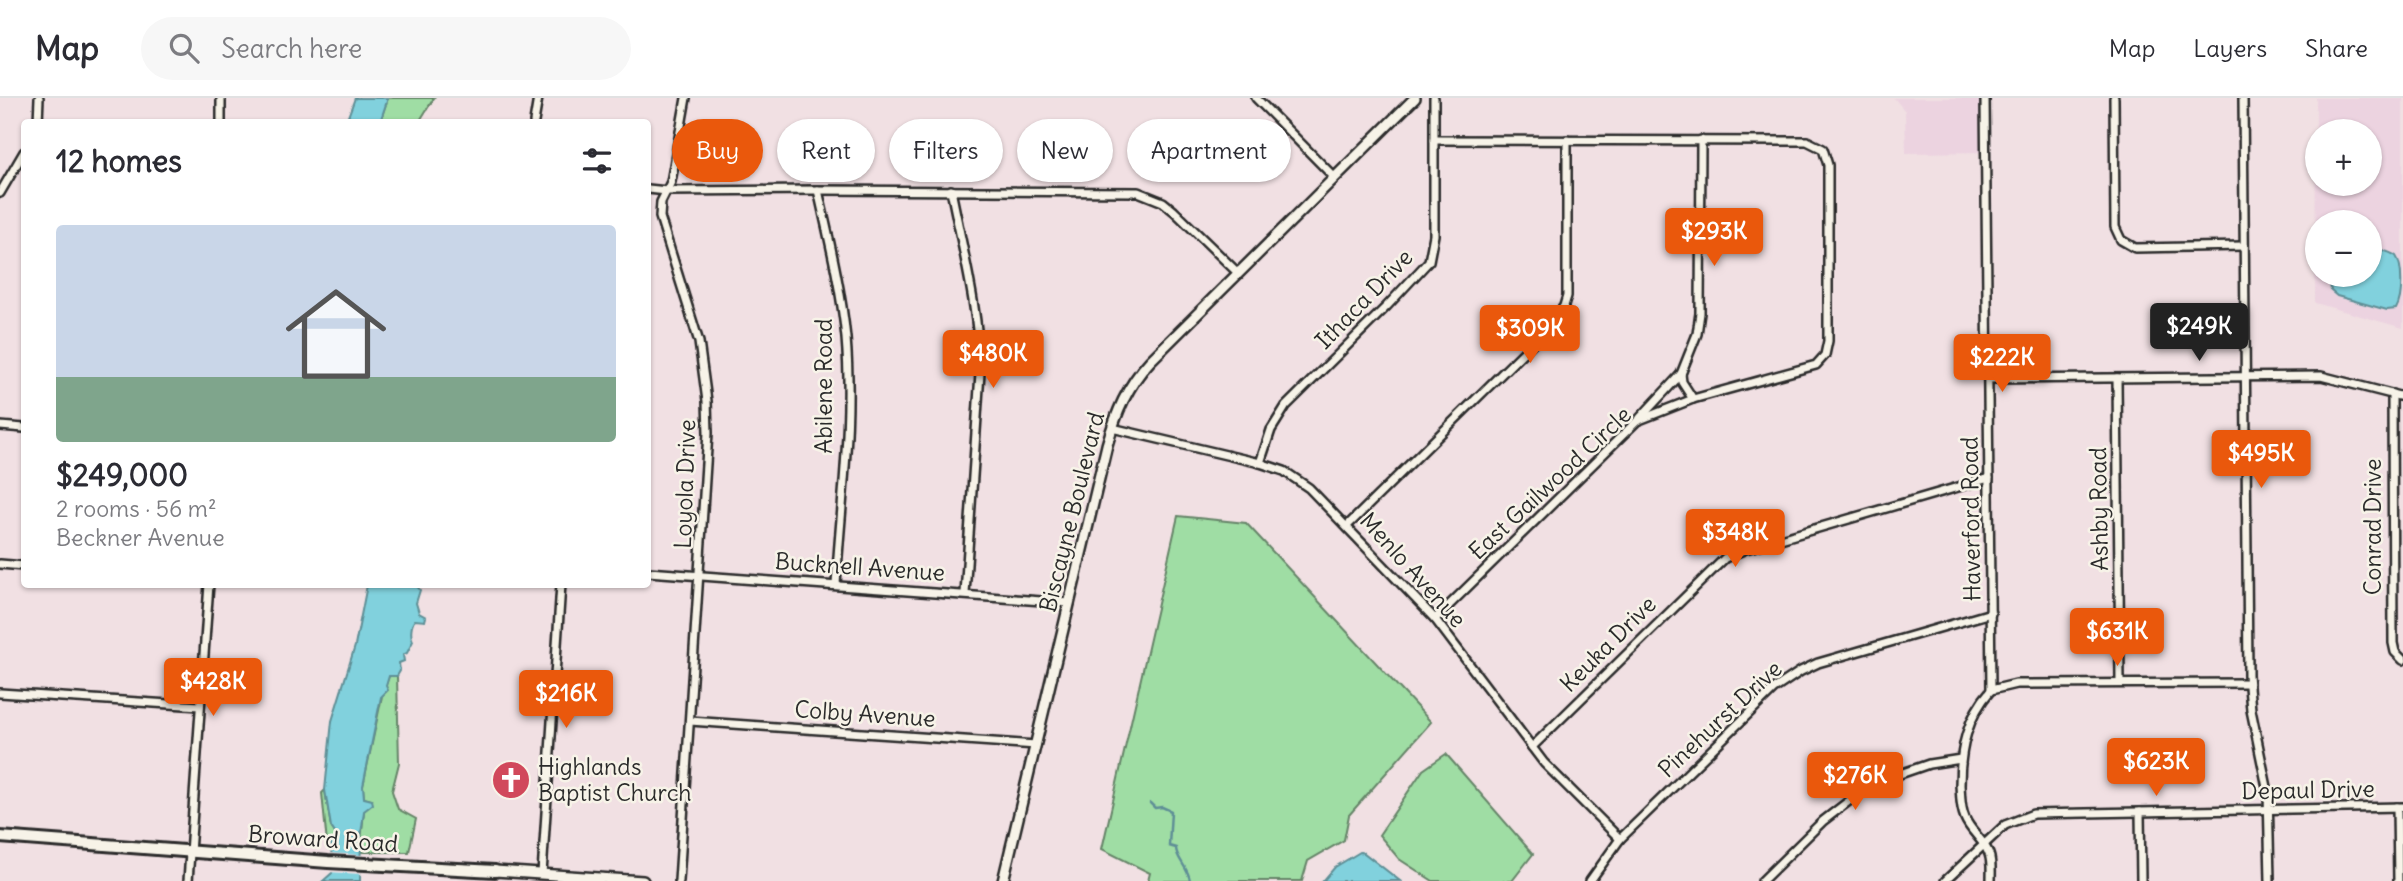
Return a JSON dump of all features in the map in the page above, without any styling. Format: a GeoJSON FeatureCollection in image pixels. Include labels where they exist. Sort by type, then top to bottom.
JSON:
{"type":"FeatureCollection","features":[{"type":"Feature","properties":{"kind":"main road","name":"Broward Road"},"geometry":{"type":"LineString","coordinates":[[0,837],[494,876]]}},
{"type":"Feature","properties":{"kind":"street"},"geometry":{"type":"LineString","coordinates":[[38,119],[39,98]]}},
{"type":"Feature","properties":{"kind":"street"},"geometry":{"type":"LineString","coordinates":[[221,98],[221,119]]}},
{"type":"Feature","properties":{"kind":"street"},"geometry":{"type":"LineString","coordinates":[[534,119],[538,98]]}},
{"type":"Feature","properties":{"kind":"street","name":"Loyola Drive"},"geometry":{"type":"LineString","coordinates":[[679,881],[708,462],[707,401],[699,342],[660,217],[661,202],[671,182],[686,98]]}},
{"type":"Feature","properties":{"kind":"street"},"geometry":{"type":"LineString","coordinates":[[1256,98],[1334,177]]}},
{"type":"Feature","properties":{"kind":"street","name":"Biscayne Boulevard"},"geometry":{"type":"LineString","coordinates":[[1003,881],[1112,428],[1121,401],[1138,374],[1415,98]]}},
{"type":"Feature","properties":{"kind":"street","name":"Ithaca Drive"},"geometry":{"type":"LineString","coordinates":[[1260,463],[1271,430],[1286,406],[1429,261],[1434,235],[1434,98]]}},
{"type":"Feature","properties":{"kind":"street","name":"Haverford Road"},"geometry":{"type":"LineString","coordinates":[[1985,98],[1991,690]]}},
{"type":"Feature","properties":{"kind":"street"},"geometry":{"type":"LineString","coordinates":[[2114,98],[2115,227],[2121,240],[2135,248],[2244,246]]}},
{"type":"Feature","properties":{"kind":"street"},"geometry":{"type":"LineString","coordinates":[[2243,98],[2248,683],[2265,774],[2269,810],[2270,881]]}},
{"type":"Feature","properties":{"kind":"street"},"geometry":{"type":"LineString","coordinates":[[1434,140],[1701,140],[1700,313],[1697,334],[1681,374],[1637,421]]}},
{"type":"Feature","properties":{"kind":"street"},"geometry":{"type":"LineString","coordinates":[[1347,526],[1546,330],[1564,306],[1567,296],[1567,140]]}},
{"type":"Feature","properties":{"kind":"street","name":"East Gailwood Circle"},"geometry":{"type":"LineString","coordinates":[[1435,619],[1637,421],[1693,399],[1816,365],[1825,355],[1828,341],[1828,165],[1823,149],[1807,141],[1701,140]]}},
{"type":"Feature","properties":{"kind":"street"},"geometry":{"type":"LineString","coordinates":[[0,193],[21,157]]}},
{"type":"Feature","properties":{"kind":"street"},"geometry":{"type":"LineString","coordinates":[[651,189],[1138,192],[1163,202],[1238,273]]}},
{"type":"Feature","properties":{"kind":"street","name":"Abilene Road"},"geometry":{"type":"LineString","coordinates":[[818,190],[840,291],[846,341],[847,410],[836,585]]}},
{"type":"Feature","properties":{"kind":"street"},"geometry":{"type":"LineString","coordinates":[[951,190],[972,291],[980,347],[965,594]]}},
{"type":"Feature","properties":{"kind":"street"},"geometry":{"type":"LineString","coordinates":[[1681,374],[1682,382],[1693,399]]}},
{"type":"Feature","properties":{"kind":"street"},"geometry":{"type":"LineString","coordinates":[[1988,379],[2332,377],[2403,397]]}},
{"type":"Feature","properties":{"kind":"street","name":"Ashby Road"},"geometry":{"type":"LineString","coordinates":[[2117,378],[2120,682]]}},
{"type":"Feature","properties":{"kind":"street","name":"Conrad Drive"},"geometry":{"type":"LineString","coordinates":[[2392,394],[2393,643],[2395,652],[2402,659]]}},
{"type":"Feature","properties":{"kind":"street"},"geometry":{"type":"LineString","coordinates":[[0,426],[21,428]]}},
{"type":"Feature","properties":{"kind":"street","name":"Menlo Avenue"},"geometry":{"type":"LineString","coordinates":[[1112,428],[1260,463],[1296,478],[1347,526],[1435,619],[1532,747],[1620,839]]}},
{"type":"Feature","properties":{"kind":"street","name":"Keuka Drive"},"geometry":{"type":"LineString","coordinates":[[1532,747],[1725,558],[1746,549],[1989,478]]}},
{"type":"Feature","properties":{"kind":"street"},"geometry":{"type":"LineString","coordinates":[[2392,535],[2403,535]]}},
{"type":"Feature","properties":{"kind":"street"},"geometry":{"type":"LineString","coordinates":[[0,564],[21,566]]}},
{"type":"Feature","properties":{"kind":"street","name":"Bucknell Avenue"},"geometry":{"type":"LineString","coordinates":[[651,572],[1069,603]]}},
{"type":"Feature","properties":{"kind":"street"},"geometry":{"type":"LineString","coordinates":[[188,881],[209,588]]}},
{"type":"Feature","properties":{"kind":"street"},"geometry":{"type":"LineString","coordinates":[[542,874],[561,588]]}},
{"type":"Feature","properties":{"kind":"street","name":"Pinehurst Drive"},"geometry":{"type":"LineString","coordinates":[[1590,881],[1620,839],[1774,689],[1818,663],[1991,613]]}},
{"type":"Feature","properties":{"kind":"street"},"geometry":{"type":"LineString","coordinates":[[1991,881],[1989,852],[1966,821],[1963,812],[1961,759],[1969,726],[1983,699],[1991,690],[2016,684],[2248,683]]}},
{"type":"Feature","properties":{"kind":"street"},"geometry":{"type":"LineString","coordinates":[[0,693],[200,706]]}},
{"type":"Feature","properties":{"kind":"street","name":"Colby Avenue"},"geometry":{"type":"LineString","coordinates":[[690,721],[1036,746]]}},
{"type":"Feature","properties":{"kind":"street"},"geometry":{"type":"LineString","coordinates":[[1762,881],[1823,821],[1871,784],[1929,764],[1961,759]]}},
{"type":"Feature","properties":{"kind":"street"},"geometry":{"type":"LineString","coordinates":[[2398,881],[2400,807]]}},
{"type":"Feature","properties":{"kind":"street","name":"Depaul Drive"},"geometry":{"type":"LineString","coordinates":[[1945,881],[2005,825],[2017,818],[2034,814],[2400,807]]}},
{"type":"Feature","properties":{"kind":"street"},"geometry":{"type":"LineString","coordinates":[[2140,812],[2141,881]]}},
{"type":"Feature","properties":{"kind":"street","name":"Broward Road"},"geometry":{"type":"LineString","coordinates":[[494,876],[542,874],[643,881]]}},
{"type":"Feature","properties":{"kind":"shaded area"},"geometry":{"type":"Polygon","coordinates":[[[1894,98],[1990,98],[1991,152],[1906,153],[1905,111],[1894,98]]]}},
{"type":"Feature","properties":{"kind":"shaded area"},"geometry":{"type":"Polygon","coordinates":[[[2316,98],[2403,98],[2403,328],[2315,303],[2315,287],[2382,287],[2382,210],[2315,210],[2316,196],[2382,196],[2382,119],[2316,119],[2316,98]]]}},
{"type":"Feature","properties":{"kind":"green space"},"geometry":{"type":"Polygon","coordinates":[[[388,98],[434,98],[421,119],[381,119],[388,98]]]}},
{"type":"Feature","properties":{"kind":"green space"},"geometry":{"type":"Polygon","coordinates":[[[1178,516],[1246,523],[1431,722],[1349,815],[1344,840],[1308,861],[1302,881],[1148,881],[1150,873],[1102,849],[1178,516]]]}},
{"type":"Feature","properties":{"kind":"green space"},"geometry":{"type":"Polygon","coordinates":[[[389,676],[397,676],[399,763],[392,791],[398,809],[416,819],[409,852],[360,852],[364,811],[372,800],[364,798],[363,786],[382,696],[389,676]]]}},
{"type":"Feature","properties":{"kind":"green space"},"geometry":{"type":"Polygon","coordinates":[[[1446,754],[1533,854],[1512,881],[1433,881],[1399,859],[1379,835],[1423,770],[1446,754]]]}},
{"type":"Feature","properties":{"kind":"green space"},"geometry":{"type":"Polygon","coordinates":[[[325,790],[331,827],[337,836],[337,840],[327,844],[322,793],[325,790]]]}},
{"type":"Feature","properties":{"kind":"water"},"geometry":{"type":"Polygon","coordinates":[[[355,98],[388,98],[381,119],[347,119],[355,98]]]}},
{"type":"Feature","properties":{"kind":"water"},"geometry":{"type":"Polygon","coordinates":[[[2382,250],[2396,256],[2401,274],[2401,290],[2396,309],[2387,310],[2337,296],[2330,287],[2382,287],[2382,250]]]}},
{"type":"Feature","properties":{"kind":"water"},"geometry":{"type":"Polygon","coordinates":[[[366,588],[418,588],[416,603],[419,613],[426,617],[425,621],[415,620],[411,633],[413,641],[403,655],[404,661],[399,663],[400,671],[397,676],[389,676],[386,686],[388,690],[381,697],[363,786],[364,798],[372,800],[373,804],[364,811],[360,881],[323,881],[332,873],[331,842],[336,840],[337,836],[331,827],[325,790],[332,721],[355,646],[366,588]]]}},
{"type":"Feature","properties":{"kind":"water"},"geometry":{"type":"Polygon","coordinates":[[[1360,852],[1400,881],[1323,881],[1335,867],[1360,852]]]}},
{"type":"Feature","properties":{"kind":"pier"},"geometry":{"type":"Polygon","coordinates":[[[329,853],[362,855],[361,874],[328,872],[329,853]]]}},
{"type":"Feature","properties":{"kind":"waterway"},"geometry":{"type":"LineString","coordinates":[[1150,803],[1155,808],[1162,807],[1171,811],[1169,846],[1176,848],[1190,881]]}},
{"type":"Feature","properties":{"kind":"place","name":"Highlands Baptist Church"},"geometry":{"type":"Point","coordinates":[511,780]}}]}
